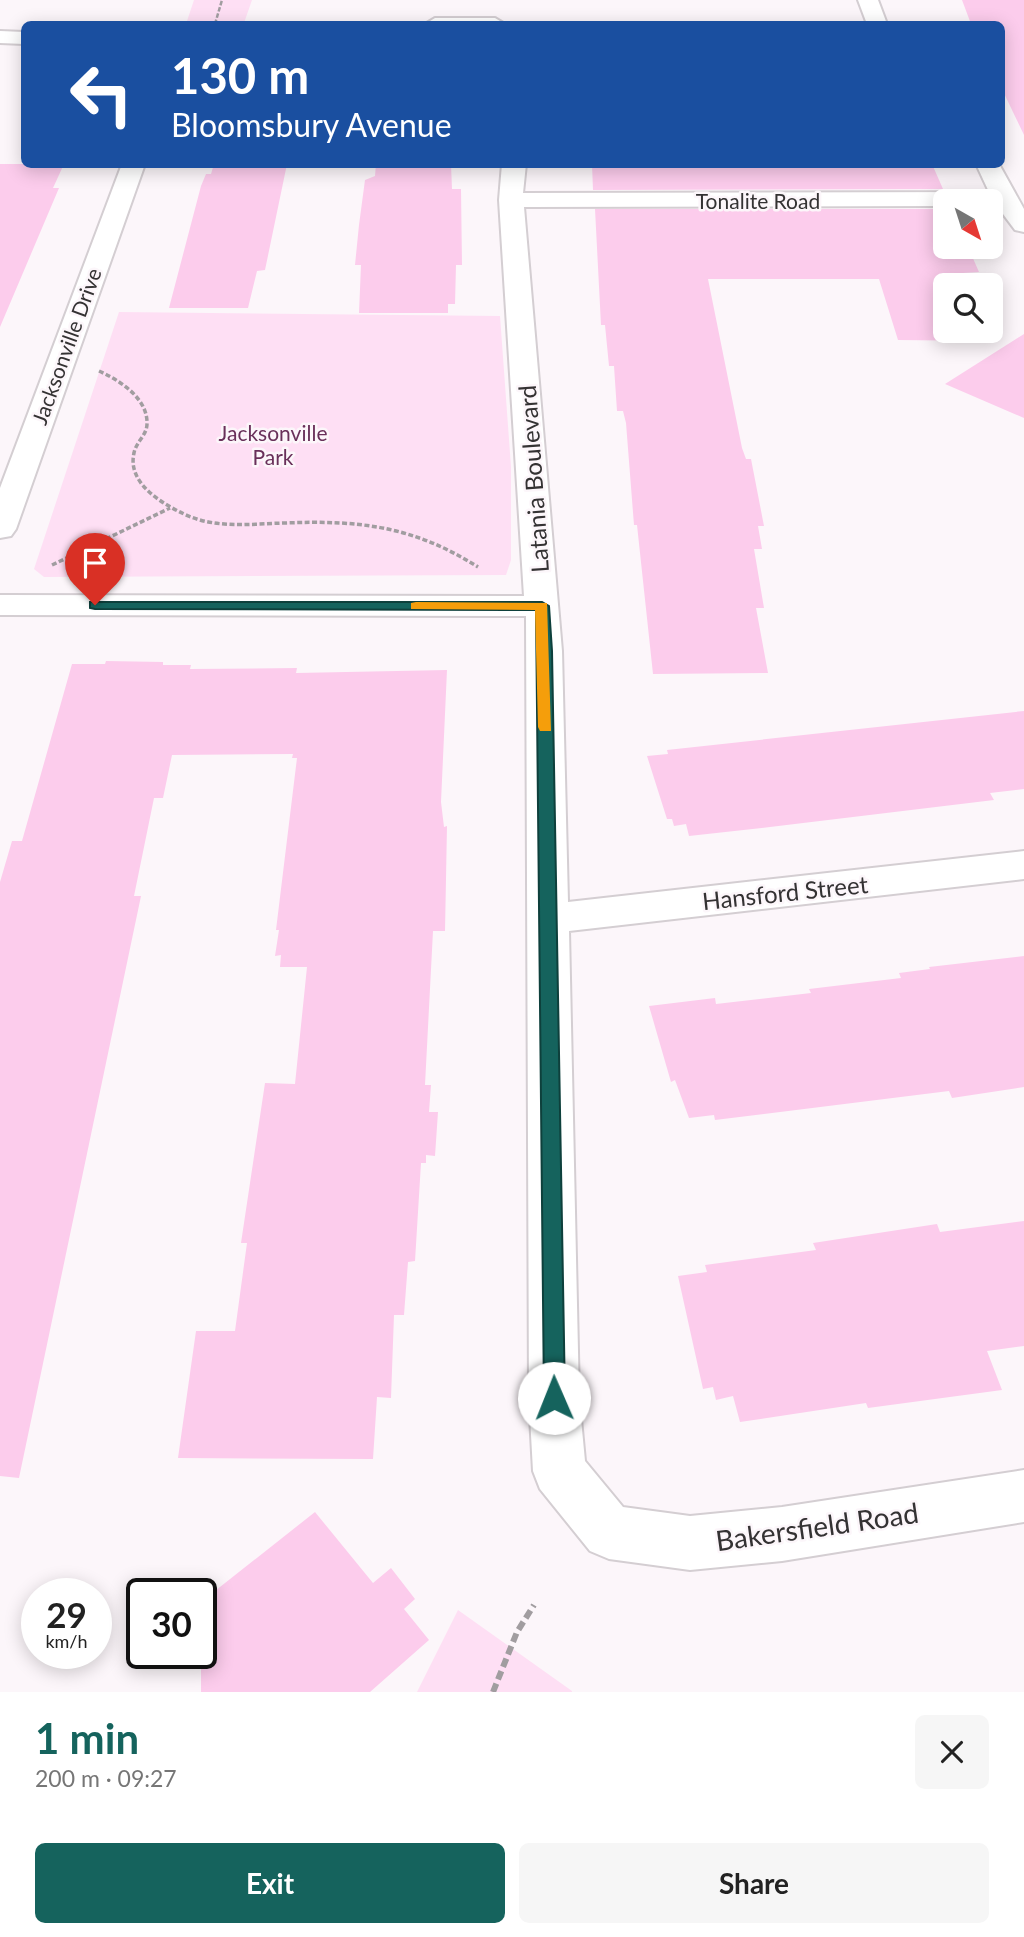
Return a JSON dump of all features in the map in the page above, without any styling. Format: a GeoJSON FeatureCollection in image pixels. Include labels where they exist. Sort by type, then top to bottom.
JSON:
{"type":"FeatureCollection","features":[{"type":"Feature","properties":{"kind":"street"},"geometry":{"type":"LineString","coordinates":[[868,0],[876,21]]}},
{"type":"Feature","properties":{"kind":"street"},"geometry":{"type":"LineString","coordinates":[[0,37],[21,38]]}},
{"type":"Feature","properties":{"kind":"street","name":"Jacksonville Drive"},"geometry":{"type":"LineString","coordinates":[[0,529],[133,168]]}},
{"type":"Feature","properties":{"kind":"street"},"geometry":{"type":"LineString","coordinates":[[988,168],[1004,199],[1024,225]]}},
{"type":"Feature","properties":{"kind":"street","name":"Tonalite Road"},"geometry":{"type":"LineString","coordinates":[[513,182],[1004,199]]}},
{"type":"Feature","properties":{"kind":"street","name":"Latania Boulevard"},"geometry":{"type":"LineString","coordinates":[[513,182],[545,651],[546,919],[554,1398],[559,1471],[610,1532]]}},
{"type":"Feature","properties":{"kind":"street"},"geometry":{"type":"LineString","coordinates":[[0,605],[542,606]]}},
{"type":"Feature","properties":{"kind":"street","name":"Hansford Street"},"geometry":{"type":"LineString","coordinates":[[546,919],[1024,865]]}},
{"type":"Feature","properties":{"kind":"street","name":"Bakersfield Road"},"geometry":{"type":"LineString","coordinates":[[610,1532],[690,1543],[782,1534],[1024,1496]]}},
{"type":"Feature","properties":{"kind":"path"},"geometry":{"type":"LineString","coordinates":[[216,21],[222,0]]}},
{"type":"Feature","properties":{"kind":"path"},"geometry":{"type":"LineString","coordinates":[[95,369],[117,381],[140,404],[147,424],[134,451],[135,472],[153,496],[171,508],[212,525],[341,522],[406,529],[452,548],[483,570]]}},
{"type":"Feature","properties":{"kind":"path"},"geometry":{"type":"LineString","coordinates":[[41,570],[171,508]]}},
{"type":"Feature","properties":{"kind":"path"},"geometry":{"type":"LineString","coordinates":[[493,1692],[517,1632],[534,1605]]}},
{"type":"Feature","properties":{"kind":"green space"},"geometry":{"type":"Polygon","coordinates":[[[194,0],[252,0],[245,21],[187,21],[194,0]]]}},
{"type":"Feature","properties":{"kind":"green space","name":"Jacksonville Park"},"geometry":{"type":"Polygon","coordinates":[[[119,312],[500,316],[511,467],[511,560],[506,575],[44,577],[34,569],[119,312]]]}},
{"type":"Feature","properties":{"kind":"green space"},"geometry":{"type":"Polygon","coordinates":[[[458,1610],[572,1691],[572,1692],[417,1692],[458,1610]]]}},
{"type":"Feature","properties":{"kind":"building"},"geometry":{"type":"Polygon","coordinates":[[[962,0],[1024,0],[1024,135],[1005,95],[1005,21],[970,21],[962,0]]]}},
{"type":"Feature","properties":{"kind":"building"},"geometry":{"type":"Polygon","coordinates":[[[0,164],[21,164],[21,168],[62,168],[53,188],[59,188],[0,327],[0,164]]]}},
{"type":"Feature","properties":{"kind":"building"},"geometry":{"type":"Polygon","coordinates":[[[213,168],[286,168],[265,270],[257,271],[248,308],[169,308],[201,186],[206,174],[211,174],[213,168]]]}},
{"type":"Feature","properties":{"kind":"building"},"geometry":{"type":"Polygon","coordinates":[[[376,168],[451,168],[452,189],[461,189],[462,265],[456,265],[455,304],[448,304],[448,313],[359,313],[361,265],[355,265],[359,225],[365,180],[375,176],[376,168]]]}},
{"type":"Feature","properties":{"kind":"building"},"geometry":{"type":"Polygon","coordinates":[[[592,168],[934,168],[943,189],[593,190],[592,168]]]}},
{"type":"Feature","properties":{"kind":"building"},"geometry":{"type":"Polygon","coordinates":[[[595,209],[933,209],[933,259],[973,259],[979,272],[933,273],[933,340],[898,340],[879,279],[708,279],[742,448],[746,459],[751,459],[764,526],[758,526],[762,549],[754,549],[764,608],[756,608],[768,673],[653,674],[637,525],[634,525],[626,423],[623,411],[617,411],[614,366],[609,366],[605,325],[601,325],[595,209]]]}},
{"type":"Feature","properties":{"kind":"building"},"geometry":{"type":"Polygon","coordinates":[[[1024,334],[1024,418],[945,384],[1024,334]]]}},
{"type":"Feature","properties":{"kind":"building"},"geometry":{"type":"Polygon","coordinates":[[[106,661],[163,662],[163,665],[191,665],[190,669],[297,668],[296,673],[447,670],[441,802],[444,827],[447,826],[445,931],[433,931],[425,1085],[431,1085],[429,1112],[438,1112],[435,1156],[426,1155],[426,1163],[421,1163],[415,1261],[408,1262],[404,1315],[394,1315],[391,1398],[377,1397],[373,1459],[178,1458],[196,1331],[235,1331],[247,1243],[241,1243],[265,1083],[295,1084],[307,967],[280,967],[281,955],[275,956],[297,758],[292,758],[293,754],[172,755],[163,798],[154,798],[134,896],[141,896],[19,1478],[0,1476],[0,882],[12,841],[22,841],[72,664],[105,664],[106,661]]]}},
{"type":"Feature","properties":{"kind":"building"},"geometry":{"type":"Polygon","coordinates":[[[1024,711],[1024,789],[990,793],[994,800],[770,827],[689,836],[686,824],[674,826],[672,819],[667,819],[647,756],[668,754],[667,750],[1024,711]]]}},
{"type":"Feature","properties":{"kind":"building"},"geometry":{"type":"Polygon","coordinates":[[[1024,956],[1024,1087],[952,1098],[949,1091],[715,1120],[714,1115],[689,1118],[675,1080],[671,1082],[649,1006],[715,998],[716,1004],[811,993],[809,989],[901,978],[899,973],[930,969],[929,967],[1024,956]]]}},
{"type":"Feature","properties":{"kind":"building"},"geometry":{"type":"Polygon","coordinates":[[[1024,1221],[1024,1346],[987,1351],[1002,1390],[868,1408],[866,1403],[740,1422],[733,1396],[716,1400],[713,1387],[703,1389],[678,1276],[707,1272],[705,1265],[816,1250],[813,1243],[937,1224],[940,1232],[1024,1221]]]}},
{"type":"Feature","properties":{"kind":"building"},"geometry":{"type":"Polygon","coordinates":[[[315,1512],[373,1583],[391,1568],[415,1599],[404,1609],[429,1640],[370,1692],[201,1692],[201,1669],[217,1669],[217,1589],[315,1512]]]}},
{"type":"Feature","properties":{"kind":"slow traffic"},"geometry":{"type":"LineString","coordinates":[[416,606],[542,606],[546,727]]}},
{"type":"Feature","properties":{"kind":"route"},"geometry":{"type":"LineString","coordinates":[[95,605],[542,606],[545,651],[546,919],[554,1398]]}}]}
